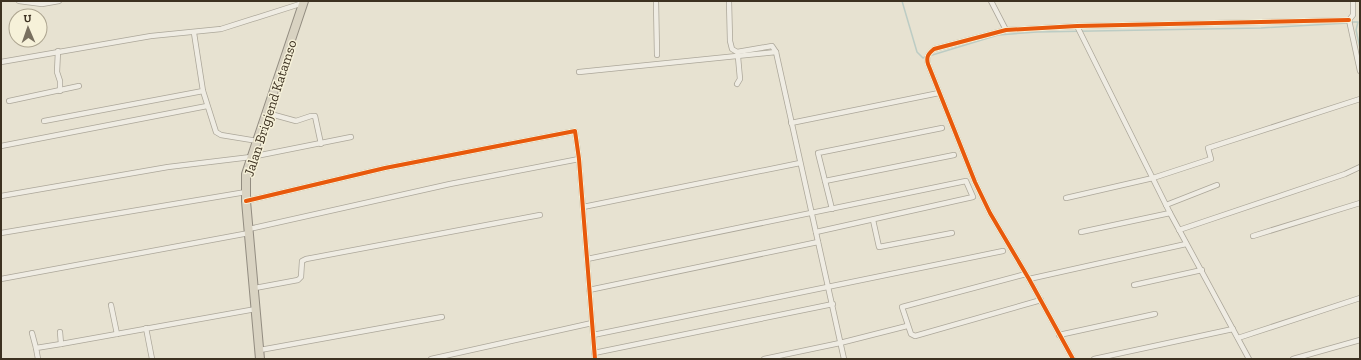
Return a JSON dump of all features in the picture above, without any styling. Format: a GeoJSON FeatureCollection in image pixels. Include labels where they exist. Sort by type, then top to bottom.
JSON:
{"type":"FeatureCollection","features":[{"type":"Feature","properties":{"kind":"highway","name":"Jalan Brigjend Katamso"},"geometry":{"type":"LineString","coordinates":[[260,359],[246,201],[246,174],[304,2]]}},
{"type":"Feature","properties":{"kind":"street"},"geometry":{"type":"LineString","coordinates":[[19,1],[37,4],[59,1]]}},
{"type":"Feature","properties":{"kind":"street"},"geometry":{"type":"LineString","coordinates":[[656,1],[657,55]]}},
{"type":"Feature","properties":{"kind":"street"},"geometry":{"type":"LineString","coordinates":[[729,1],[730,41],[732,49],[737,52],[772,46],[776,52],[844,359]]}},
{"type":"Feature","properties":{"kind":"street"},"geometry":{"type":"LineString","coordinates":[[991,1],[1006,30]]}},
{"type":"Feature","properties":{"kind":"street"},"geometry":{"type":"LineString","coordinates":[[1349,20],[1353,15],[1353,1]]}},
{"type":"Feature","properties":{"kind":"street"},"geometry":{"type":"LineString","coordinates":[[1,62],[151,36],[194,33],[235,25],[304,2]]}},
{"type":"Feature","properties":{"kind":"street"},"geometry":{"type":"LineString","coordinates":[[1073,359],[1041,300],[990,213],[975,182],[928,64],[927,57],[929,52],[934,49],[1006,30],[1077,26],[1349,20]]}},
{"type":"Feature","properties":{"kind":"street"},"geometry":{"type":"LineString","coordinates":[[1349,20],[1360,71]]}},
{"type":"Feature","properties":{"kind":"street"},"geometry":{"type":"LineString","coordinates":[[1077,26],[1170,213],[1186,244],[1202,270],[1248,359]]}},
{"type":"Feature","properties":{"kind":"street"},"geometry":{"type":"LineString","coordinates":[[194,33],[203,91],[213,128],[218,134],[257,141]]}},
{"type":"Feature","properties":{"kind":"street"},"geometry":{"type":"LineString","coordinates":[[58,51],[57,70],[61,83],[60,91]]}},
{"type":"Feature","properties":{"kind":"street"},"geometry":{"type":"LineString","coordinates":[[579,72],[776,52]]}},
{"type":"Feature","properties":{"kind":"street"},"geometry":{"type":"LineString","coordinates":[[737,84],[740,79],[738,57]]}},
{"type":"Feature","properties":{"kind":"street"},"geometry":{"type":"LineString","coordinates":[[9,102],[79,86]]}},
{"type":"Feature","properties":{"kind":"street"},"geometry":{"type":"LineString","coordinates":[[44,121],[203,91]]}},
{"type":"Feature","properties":{"kind":"street"},"geometry":{"type":"LineString","coordinates":[[791,123],[939,93]]}},
{"type":"Feature","properties":{"kind":"street"},"geometry":{"type":"LineString","coordinates":[[1066,198],[1153,178],[1211,159],[1208,148],[1360,100]]}},
{"type":"Feature","properties":{"kind":"street"},"geometry":{"type":"LineString","coordinates":[[1,146],[207,106]]}},
{"type":"Feature","properties":{"kind":"street"},"geometry":{"type":"LineString","coordinates":[[267,113],[296,121],[314,116],[321,144]]}},
{"type":"Feature","properties":{"kind":"street"},"geometry":{"type":"LineString","coordinates":[[832,209],[818,152],[942,128]]}},
{"type":"Feature","properties":{"kind":"street"},"geometry":{"type":"LineString","coordinates":[[246,201],[385,168],[573,130],[576,132],[579,159],[595,359]]}},
{"type":"Feature","properties":{"kind":"street"},"geometry":{"type":"LineString","coordinates":[[1,196],[168,167],[251,157],[352,137]]}},
{"type":"Feature","properties":{"kind":"street"},"geometry":{"type":"LineString","coordinates":[[825,181],[954,155]]}},
{"type":"Feature","properties":{"kind":"street"},"geometry":{"type":"LineString","coordinates":[[1,279],[249,231],[450,184],[579,159]]}},
{"type":"Feature","properties":{"kind":"street"},"geometry":{"type":"LineString","coordinates":[[583,207],[800,164]]}},
{"type":"Feature","properties":{"kind":"street"},"geometry":{"type":"LineString","coordinates":[[1179,230],[1345,174],[1360,167]]}},
{"type":"Feature","properties":{"kind":"street"},"geometry":{"type":"LineString","coordinates":[[587,259],[812,214],[966,181],[972,197],[816,232]]}},
{"type":"Feature","properties":{"kind":"street"},"geometry":{"type":"LineString","coordinates":[[1166,205],[1217,185]]}},
{"type":"Feature","properties":{"kind":"street"},"geometry":{"type":"LineString","coordinates":[[1,233],[246,192]]}},
{"type":"Feature","properties":{"kind":"street"},"geometry":{"type":"LineString","coordinates":[[1253,236],[1360,203]]}},
{"type":"Feature","properties":{"kind":"street"},"geometry":{"type":"LineString","coordinates":[[1081,232],[1170,213]]}},
{"type":"Feature","properties":{"kind":"street"},"geometry":{"type":"LineString","coordinates":[[254,288],[298,280],[301,277],[302,261],[310,258],[540,215]]}},
{"type":"Feature","properties":{"kind":"street"},"geometry":{"type":"LineString","coordinates":[[873,220],[879,247],[952,233]]}},
{"type":"Feature","properties":{"kind":"street"},"geometry":{"type":"LineString","coordinates":[[589,290],[818,242]]}},
{"type":"Feature","properties":{"kind":"street"},"geometry":{"type":"LineString","coordinates":[[1029,279],[1186,244]]}},
{"type":"Feature","properties":{"kind":"street"},"geometry":{"type":"LineString","coordinates":[[593,334],[1003,251]]}},
{"type":"Feature","properties":{"kind":"street"},"geometry":{"type":"LineString","coordinates":[[1134,285],[1202,270]]}},
{"type":"Feature","properties":{"kind":"street"},"geometry":{"type":"LineString","coordinates":[[1026,274],[904,306],[902,310],[907,326],[911,334],[914,336],[1041,300]]}},
{"type":"Feature","properties":{"kind":"street"},"geometry":{"type":"LineString","coordinates":[[1238,338],[1360,298]]}},
{"type":"Feature","properties":{"kind":"street"},"geometry":{"type":"LineString","coordinates":[[594,353],[833,304]]}},
{"type":"Feature","properties":{"kind":"street"},"geometry":{"type":"LineString","coordinates":[[111,305],[117,334]]}},
{"type":"Feature","properties":{"kind":"street"},"geometry":{"type":"LineString","coordinates":[[36,348],[256,309]]}},
{"type":"Feature","properties":{"kind":"street"},"geometry":{"type":"LineString","coordinates":[[1059,335],[1155,314]]}},
{"type":"Feature","properties":{"kind":"street"},"geometry":{"type":"LineString","coordinates":[[260,350],[442,317]]}},
{"type":"Feature","properties":{"kind":"street"},"geometry":{"type":"LineString","coordinates":[[431,359],[592,323]]}},
{"type":"Feature","properties":{"kind":"street"},"geometry":{"type":"LineString","coordinates":[[764,359],[840,343],[907,326]]}},
{"type":"Feature","properties":{"kind":"street"},"geometry":{"type":"LineString","coordinates":[[146,328],[152,359]]}},
{"type":"Feature","properties":{"kind":"street"},"geometry":{"type":"LineString","coordinates":[[1094,359],[1233,329]]}},
{"type":"Feature","properties":{"kind":"street"},"geometry":{"type":"LineString","coordinates":[[60,332],[61,344]]}},
{"type":"Feature","properties":{"kind":"street"},"geometry":{"type":"LineString","coordinates":[[32,333],[38,359]]}},
{"type":"Feature","properties":{"kind":"street"},"geometry":{"type":"LineString","coordinates":[[1293,359],[1360,340]]}},
{"type":"Feature","properties":{"kind":"waterway"},"geometry":{"type":"LineString","coordinates":[[902,1],[917,52],[923,58],[925,57]]}},
{"type":"Feature","properties":{"kind":"waterway"},"geometry":{"type":"LineString","coordinates":[[1351,22],[1358,22],[1356,30],[1360,48]]}},
{"type":"Feature","properties":{"kind":"waterway"},"geometry":{"type":"LineString","coordinates":[[929,56],[998,35],[1037,32],[1261,28],[1348,23]]}},
{"type":"Feature","properties":{"kind":"cycle path"},"geometry":{"type":"LineString","coordinates":[[1073,359],[1029,279],[990,213],[975,182],[928,64],[927,57],[930,52],[934,49],[1006,30],[1077,26],[1349,20]]}},
{"type":"Feature","properties":{"kind":"cycle path"},"geometry":{"type":"LineString","coordinates":[[246,201],[385,168],[575,131],[579,159],[595,359]]}}]}
